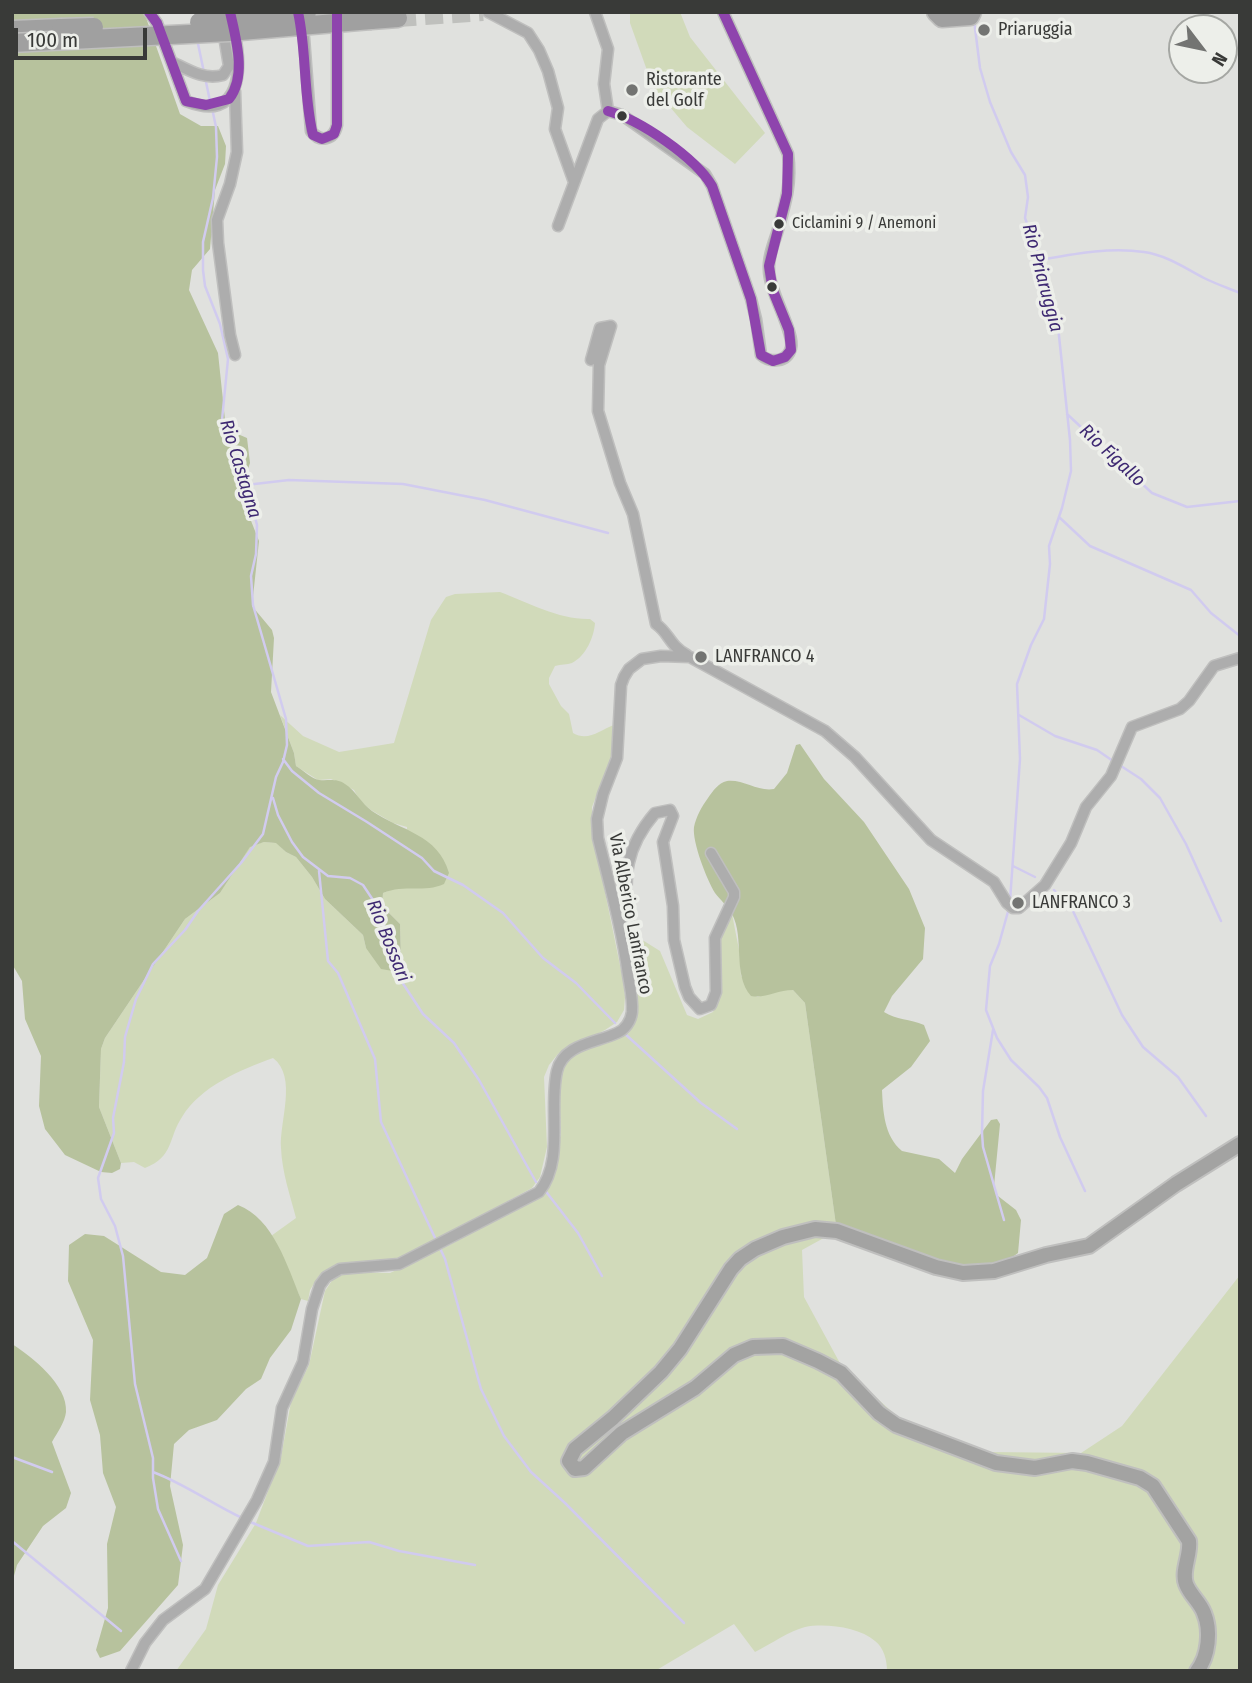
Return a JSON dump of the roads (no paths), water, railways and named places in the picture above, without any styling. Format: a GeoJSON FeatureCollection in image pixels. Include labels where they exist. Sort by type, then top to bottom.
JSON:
{"type":"FeatureCollection","features":[{"type":"Feature","properties":{"kind":"highway"},"geometry":{"type":"LineString","coordinates":[[12,30],[140,26],[307,12]]}},
{"type":"Feature","properties":{"kind":"highway"},"geometry":{"type":"LineString","coordinates":[[936,12],[942,18],[970,16],[972,12]]}},
{"type":"Feature","properties":{"kind":"highway"},"geometry":{"type":"LineString","coordinates":[[12,43],[229,32],[398,18]]}},
{"type":"Feature","properties":{"kind":"main road"},"geometry":{"type":"LineString","coordinates":[[1197,1671],[1203,1663],[1208,1646],[1204,1613],[1186,1584],[1189,1541],[1153,1486],[1140,1478],[1087,1463],[1072,1461],[1035,1468],[996,1463],[896,1424],[879,1413],[841,1373],[783,1346],[753,1347],[734,1355],[695,1388],[622,1433],[584,1468],[575,1469],[569,1461],[575,1449],[662,1372],[680,1349],[731,1269],[755,1249],[802,1231],[837,1231],[936,1267],[964,1273],[994,1271],[1046,1255],[1089,1246],[1176,1184],[1240,1144]]}},
{"type":"Feature","properties":{"kind":"street"},"geometry":{"type":"LineString","coordinates":[[149,12],[157,23],[174,63],[186,101],[199,106],[212,105],[229,99],[235,92]]}},
{"type":"Feature","properties":{"kind":"street"},"geometry":{"type":"LineString","coordinates":[[174,63],[204,76],[213,78],[223,75],[229,66],[219,12]]}},
{"type":"Feature","properties":{"kind":"street"},"geometry":{"type":"LineString","coordinates":[[230,12],[237,59],[237,152],[230,184],[217,220],[230,335],[235,355]]}},
{"type":"Feature","properties":{"kind":"street"},"geometry":{"type":"LineString","coordinates":[[298,12],[304,38],[309,120],[313,135],[322,139],[334,134],[337,125],[337,12]]}},
{"type":"Feature","properties":{"kind":"street"},"geometry":{"type":"LineString","coordinates":[[488,12],[528,33],[539,50],[558,108],[555,129],[574,182]]}},
{"type":"Feature","properties":{"kind":"street"},"geometry":{"type":"LineString","coordinates":[[595,12],[608,49],[604,84],[608,111]]}},
{"type":"Feature","properties":{"kind":"street"},"geometry":{"type":"LineString","coordinates":[[558,226],[598,119],[608,111],[629,119],[705,174],[712,186],[751,299],[757,319],[761,355],[769,360],[781,359],[788,354],[791,344],[773,293],[769,269],[791,175],[788,154],[723,12]]}},
{"type":"Feature","properties":{"kind":"street"},"geometry":{"type":"LineString","coordinates":[[591,360],[600,328],[611,326],[599,365],[598,411],[620,483],[633,514],[656,624],[668,641],[690,657]]}},
{"type":"Feature","properties":{"kind":"street","name":"Via Alberico Lanfranco"},"geometry":{"type":"LineString","coordinates":[[131,1671],[145,1643],[163,1620],[205,1589],[257,1500],[274,1462],[282,1408],[303,1362],[312,1309],[323,1281],[330,1273],[340,1269],[399,1264],[539,1192],[544,1185],[551,1159],[556,1077],[561,1060],[570,1052],[619,1032],[630,1018],[631,997],[625,954],[598,838],[597,819],[617,758],[621,685],[629,668],[642,659],[661,656],[690,657],[825,731],[855,757],[931,840],[994,882],[1007,904],[1019,908],[1045,885],[1071,843],[1086,807],[1111,776],[1132,727],[1180,709],[1214,666],[1240,658]]}},
{"type":"Feature","properties":{"kind":"street"},"geometry":{"type":"LineString","coordinates":[[625,954],[630,953],[632,948],[627,898],[630,852],[655,813],[670,810],[673,816],[663,836],[663,849],[673,906],[674,940],[689,997],[700,1009],[711,1006],[716,992],[715,938],[734,897],[734,892],[711,853]]}},
{"type":"Feature","properties":{"kind":"waterway","name":"Rio Priaruggia"},"geometry":{"type":"LineString","coordinates":[[974,20],[980,68],[990,102],[1011,152],[1025,175],[1028,197],[1025,218],[1048,281],[1057,317],[1070,440],[1071,471],[1049,546],[1050,564],[1044,619],[1017,684],[1020,759],[1010,901]]}},
{"type":"Feature","properties":{"kind":"waterway","name":"Rio Castagna"},"geometry":{"type":"LineString","coordinates":[[197,39],[210,101]]}},
{"type":"Feature","properties":{"kind":"waterway"},"geometry":{"type":"LineString","coordinates":[[181,1561],[158,1509],[153,1458],[135,1384],[123,1256],[115,1226],[101,1199],[98,1178],[114,1133],[113,1118],[124,1062],[125,1037],[136,999],[153,964],[185,930],[263,834],[276,777],[287,745],[286,719],[253,605],[251,576],[256,554],[257,525],[243,468],[222,420],[228,359],[220,324],[205,286],[203,270],[203,242],[213,198],[217,157],[212,108]]}},
{"type":"Feature","properties":{"kind":"waterway","name":"Rio Priaruggia"},"geometry":{"type":"LineString","coordinates":[[1040,260],[1105,251],[1144,252],[1168,259],[1240,293]]}},
{"type":"Feature","properties":{"kind":"waterway","name":"Rio Figallo"},"geometry":{"type":"LineString","coordinates":[[1067,414],[1152,493],[1187,507],[1240,501]]}},
{"type":"Feature","properties":{"kind":"waterway"},"geometry":{"type":"LineString","coordinates":[[246,485],[289,480],[403,484],[485,500],[608,533]]}},
{"type":"Feature","properties":{"kind":"waterway"},"geometry":{"type":"LineString","coordinates":[[1059,517],[1090,546],[1191,590],[1211,613],[1240,636]]}},
{"type":"Feature","properties":{"kind":"waterway"},"geometry":{"type":"LineString","coordinates":[[1019,715],[1055,736],[1097,750],[1113,761]]}},
{"type":"Feature","properties":{"kind":"waterway"},"geometry":{"type":"LineString","coordinates":[[283,759],[292,771],[319,793],[422,858],[434,871],[463,885],[503,913],[543,958],[576,983],[615,1023]]}},
{"type":"Feature","properties":{"kind":"waterway"},"geometry":{"type":"LineString","coordinates":[[1121,766],[1141,779],[1160,798],[1186,844],[1221,921]]}},
{"type":"Feature","properties":{"kind":"waterway","name":"Rio Bossari"},"geometry":{"type":"LineString","coordinates":[[273,798],[278,815],[303,857],[328,876],[350,878],[363,885],[377,906],[393,954],[393,967],[423,1014],[454,1043],[479,1080],[536,1182]]}},
{"type":"Feature","properties":{"kind":"waterway"},"geometry":{"type":"LineString","coordinates":[[1013,866],[1035,877]]}},
{"type":"Feature","properties":{"kind":"waterway"},"geometry":{"type":"LineString","coordinates":[[319,871],[328,961],[338,973],[375,1059],[381,1122],[436,1240]]}},
{"type":"Feature","properties":{"kind":"waterway"},"geometry":{"type":"LineString","coordinates":[[1054,890],[1072,909],[1122,1015],[1143,1047],[1178,1077],[1206,1116]]}},
{"type":"Feature","properties":{"kind":"waterway"},"geometry":{"type":"LineString","coordinates":[[1009,908],[990,966],[986,1010],[997,1038],[1011,1060],[1047,1098],[1060,1137],[1085,1191]]}},
{"type":"Feature","properties":{"kind":"waterway"},"geometry":{"type":"LineString","coordinates":[[993,1030],[983,1091],[982,1133],[983,1147],[1004,1220]]}},
{"type":"Feature","properties":{"kind":"waterway"},"geometry":{"type":"LineString","coordinates":[[624,1033],[701,1103],[737,1129]]}},
{"type":"Feature","properties":{"kind":"waterway"},"geometry":{"type":"LineString","coordinates":[[544,1189],[578,1233],[602,1276]]}},
{"type":"Feature","properties":{"kind":"waterway"},"geometry":{"type":"LineString","coordinates":[[439,1246],[481,1389],[504,1436],[531,1472],[684,1623]]}},
{"type":"Feature","properties":{"kind":"waterway"},"geometry":{"type":"LineString","coordinates":[[12,1457],[52,1472]]}},
{"type":"Feature","properties":{"kind":"waterway"},"geometry":{"type":"LineString","coordinates":[[153,1472],[242,1518]]}},
{"type":"Feature","properties":{"kind":"waterway"},"geometry":{"type":"LineString","coordinates":[[248,1521],[308,1546],[369,1542],[399,1551],[475,1565]]}},
{"type":"Feature","properties":{"kind":"waterway"},"geometry":{"type":"LineString","coordinates":[[12,1541],[121,1631]]}},
{"type":"Feature","properties":{"kind":"tunnel"},"geometry":{"type":"LineString","coordinates":[[398,18],[483,12]]}},
{"type":"Feature","properties":{"kind":"place","name":"Priaruggia"},"geometry":{"type":"Point","coordinates":[984,30]}},
{"type":"Feature","properties":{"kind":"place","name":"Ristorante del Golf"},"geometry":{"type":"Point","coordinates":[632,90]}},
{"type":"Feature","properties":{"kind":"place","name":"Ciclamini 9 / Anemoni"},"geometry":{"type":"Point","coordinates":[779,224]}},
{"type":"Feature","properties":{"kind":"place","name":"LANFRANCO 4"},"geometry":{"type":"Point","coordinates":[701,657]}},
{"type":"Feature","properties":{"kind":"place","name":"LANFRANCO 3"},"geometry":{"type":"Point","coordinates":[1018,903]}}]}
